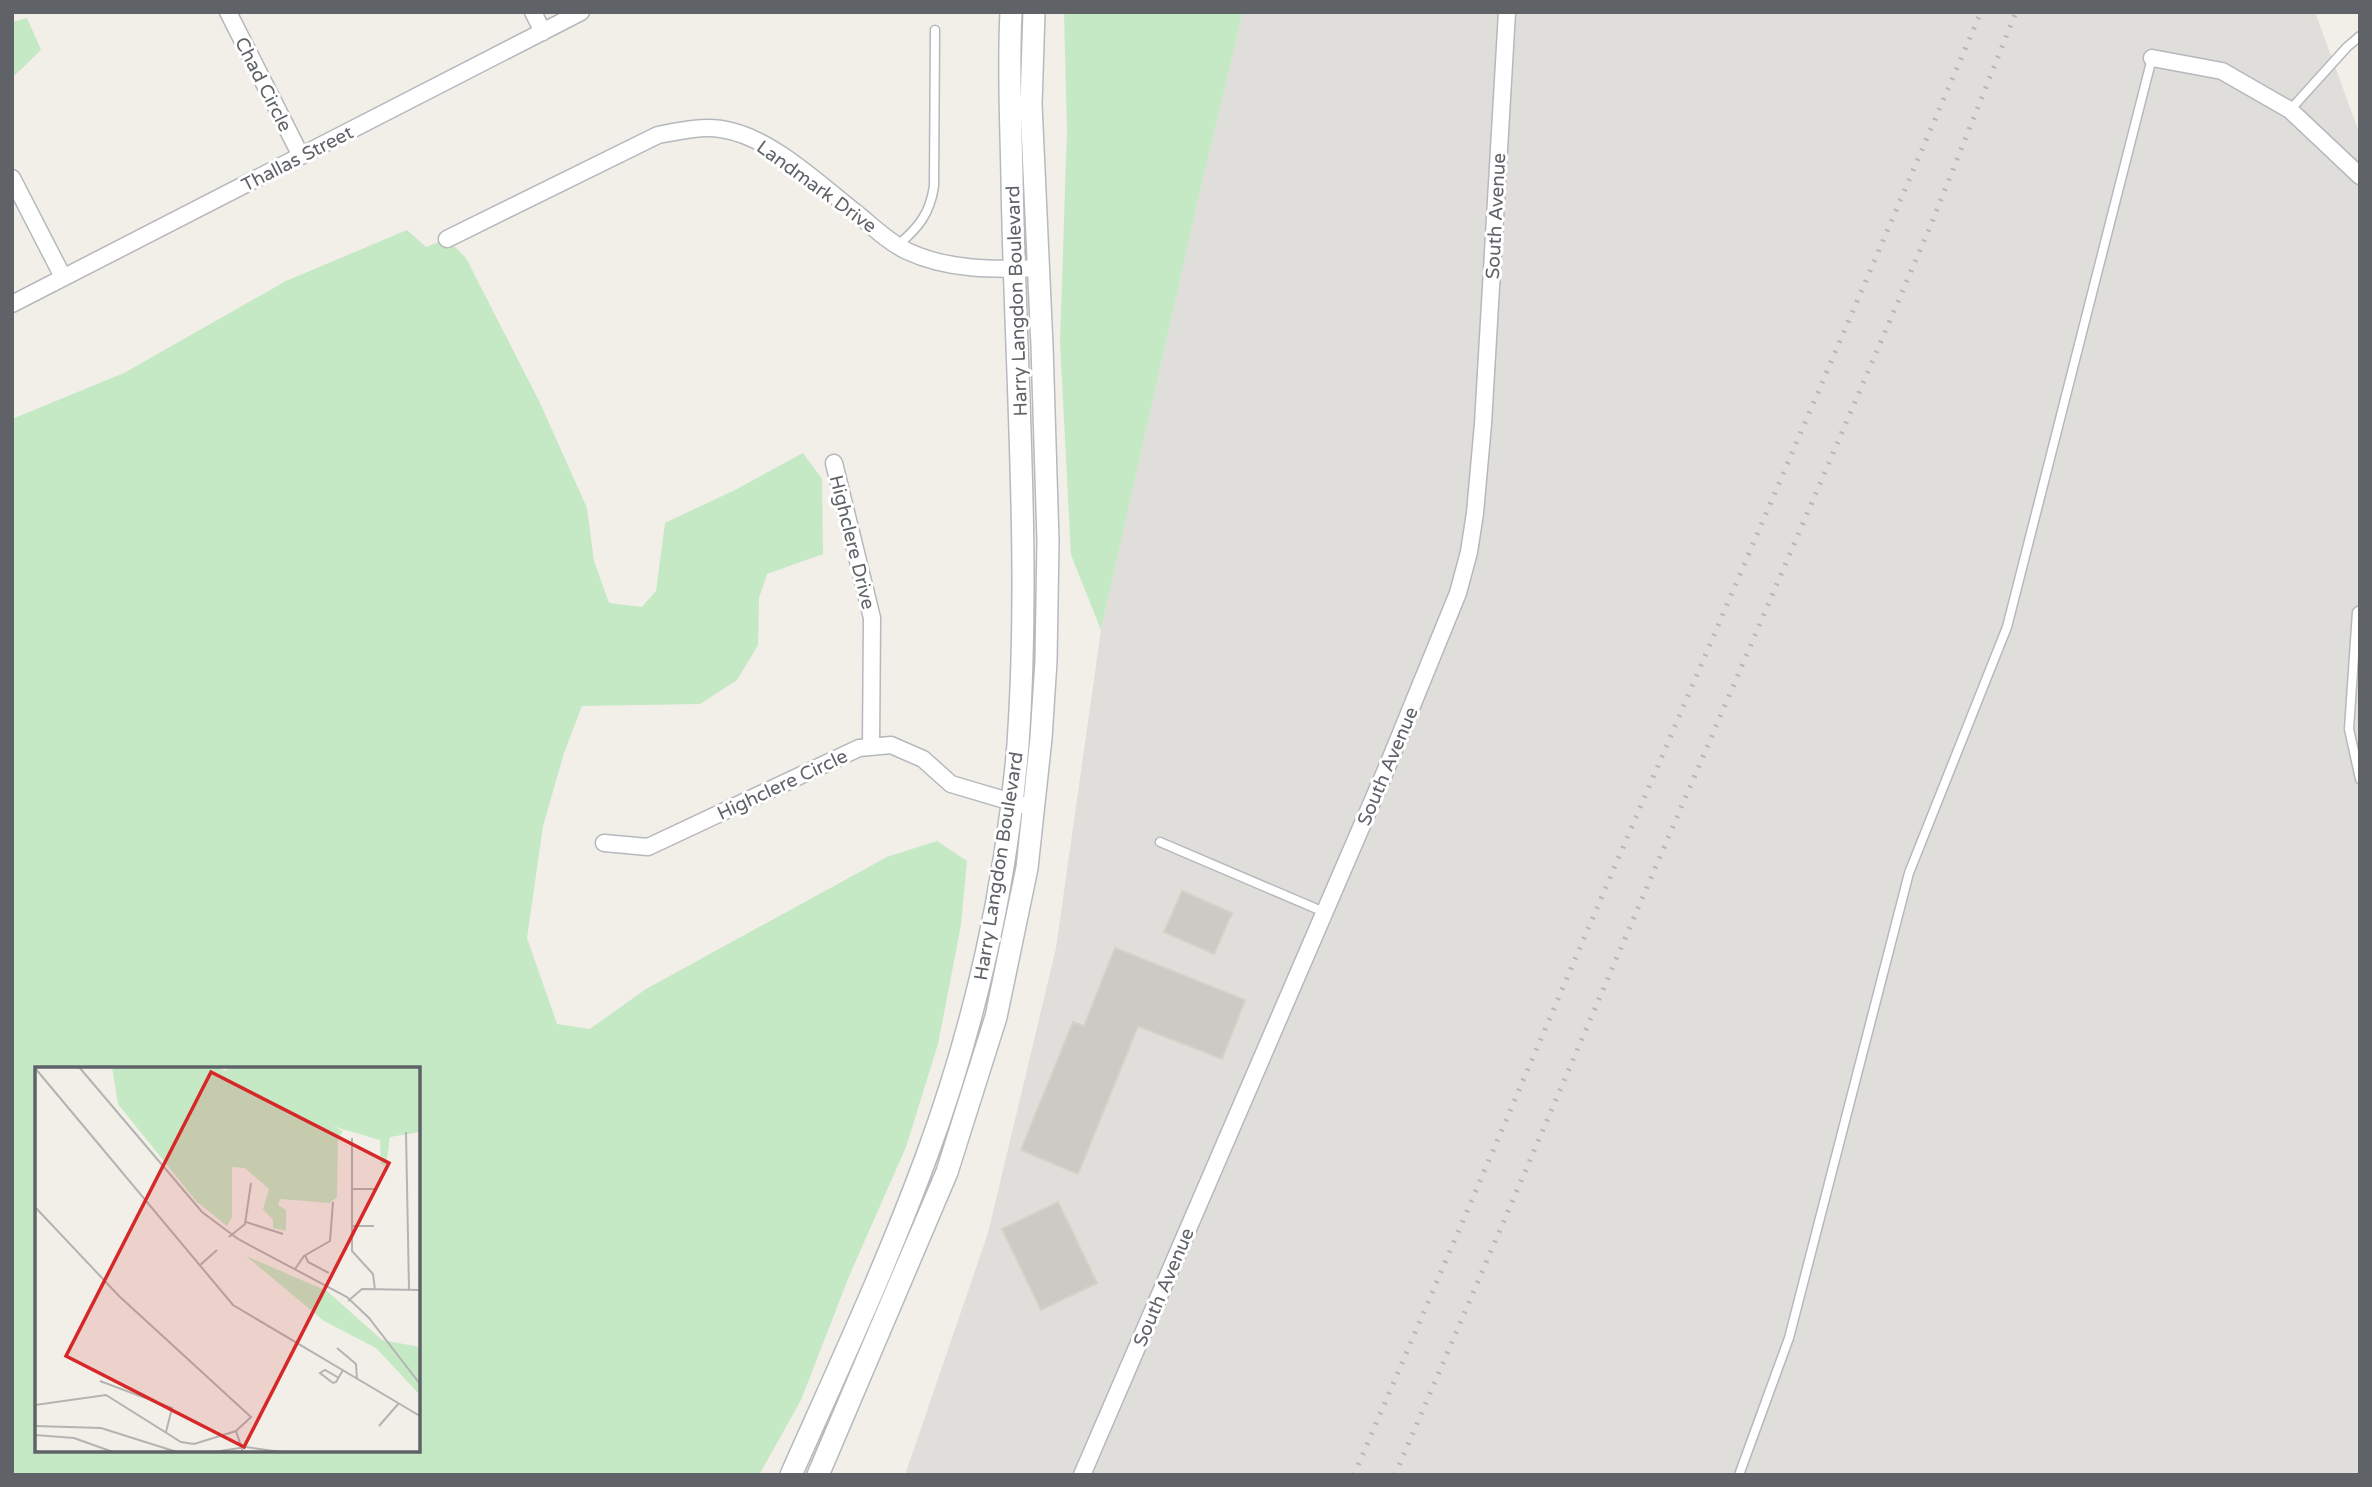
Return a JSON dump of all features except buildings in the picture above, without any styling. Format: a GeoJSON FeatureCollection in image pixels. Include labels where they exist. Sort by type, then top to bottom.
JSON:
{"type":"FeatureCollection","features":[{"type":"Feature","properties":{"kind":"main road","name":"Harry Langdon Boulevard"},"geometry":{"type":"LineString","coordinates":[[791,1475],[897,1232],[927,1155],[955,1072],[981,975],[996,900],[1017,746],[1022,632],[1023,492],[1013,269],[1010,92],[1012,12]]}},
{"type":"Feature","properties":{"kind":"main road","name":"Harry Langdon Boulevard"},"geometry":{"type":"LineString","coordinates":[[818,1475],[947,1172],[996,1017],[1027,868],[1046,661],[1048,541],[1031,104],[1034,12]]}},
{"type":"Feature","properties":{"kind":"street","name":"Chad Circle"},"geometry":{"type":"LineString","coordinates":[[228,12],[301,156]]}},
{"type":"Feature","properties":{"kind":"street"},"geometry":{"type":"LineString","coordinates":[[533,12],[543,32]]}},
{"type":"Feature","properties":{"kind":"street","name":"Thallas Street"},"geometry":{"type":"LineString","coordinates":[[12,304],[581,12]]}},
{"type":"Feature","properties":{"kind":"street","name":"South Avenue"},"geometry":{"type":"LineString","coordinates":[[1082,1475],[1385,772],[1452,606],[1469,552],[1483,424],[1507,12]]}},
{"type":"Feature","properties":{"kind":"street"},"geometry":{"type":"LineString","coordinates":[[2152,58],[2222,71],[2290,110],[2360,176]]}},
{"type":"Feature","properties":{"kind":"street","name":"Landmark Drive"},"geometry":{"type":"LineString","coordinates":[[447,239],[658,135],[696,128],[723,129],[755,139],[792,163],[898,245],[928,260],[952,265],[1038,268]]}},
{"type":"Feature","properties":{"kind":"street"},"geometry":{"type":"LineString","coordinates":[[12,178],[63,278]]}},
{"type":"Feature","properties":{"kind":"street","name":"Highclere Drive"},"geometry":{"type":"LineString","coordinates":[[834,463],[872,618],[871,747]]}},
{"type":"Feature","properties":{"kind":"street","name":"Highclere Circle"},"geometry":{"type":"LineString","coordinates":[[604,843],[648,847],[859,748],[891,745],[923,759],[951,784],[1010,803],[1034,807]]}},
{"type":"Feature","properties":{"kind":"lane"},"geometry":{"type":"LineString","coordinates":[[898,245],[915,230],[928,212],[932,201],[935,30]]}},
{"type":"Feature","properties":{"kind":"lane"},"geometry":{"type":"LineString","coordinates":[[2290,110],[2360,36]]}},
{"type":"Feature","properties":{"kind":"lane"},"geometry":{"type":"LineString","coordinates":[[1740,1475],[1789,1338],[1909,873],[2007,627],[2152,58]]}},
{"type":"Feature","properties":{"kind":"lane"},"geometry":{"type":"LineString","coordinates":[[2360,610],[2357,612],[2349,729],[2360,779]]}},
{"type":"Feature","properties":{"kind":"lane"},"geometry":{"type":"LineString","coordinates":[[1160,842],[1324,912]]}},
{"type":"Feature","properties":{"kind":"shaded area"},"geometry":{"type":"Polygon","coordinates":[[[1243,12],[2315,12],[2360,135],[2360,1475],[905,1475],[988,1233],[1056,948],[1101,630],[1243,12]]]}},
{"type":"Feature","properties":{"kind":"green space"},"geometry":{"type":"Polygon","coordinates":[[[1064,12],[1243,12],[1101,630],[1071,555],[1060,342],[1067,131],[1064,12]]]}},
{"type":"Feature","properties":{"kind":"green space"},"geometry":{"type":"Polygon","coordinates":[[[27,18],[41,50],[12,78],[12,22],[27,18]]]}},
{"type":"Feature","properties":{"kind":"green space"},"geometry":{"type":"Polygon","coordinates":[[[407,230],[426,247],[447,239],[466,258],[540,403],[587,508],[594,561],[609,603],[642,607],[656,591],[665,523],[737,489],[803,453],[822,479],[823,554],[767,574],[759,598],[758,645],[737,680],[700,704],[582,706],[564,753],[543,826],[527,938],[557,1024],[590,1029],[646,989],[887,857],[937,841],[967,861],[961,925],[938,1044],[906,1147],[850,1274],[801,1400],[759,1475],[12,1475],[12,419],[124,373],[286,281],[407,230]]]}},
{"type":"Feature","properties":{"kind":"railway"},"geometry":{"type":"LineString","coordinates":[[1354,1475],[1981,12]]}},
{"type":"Feature","properties":{"kind":"railway"},"geometry":{"type":"LineString","coordinates":[[1395,1475],[1930,227],[2016,12]]}}]}
